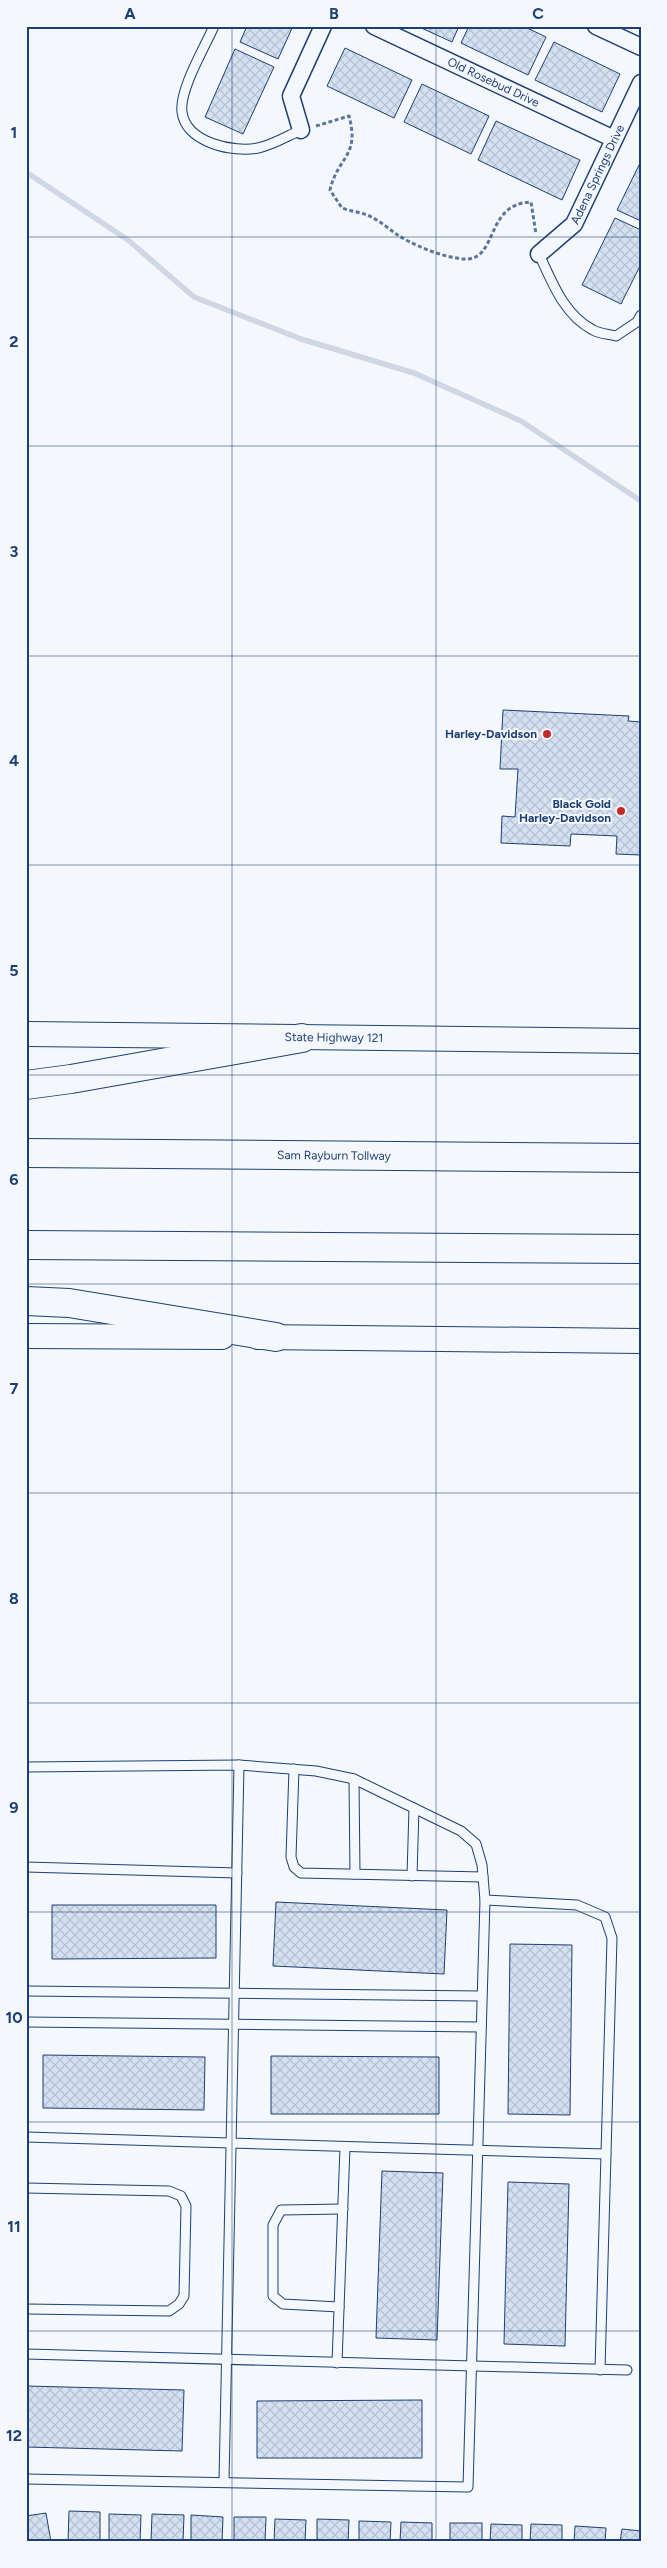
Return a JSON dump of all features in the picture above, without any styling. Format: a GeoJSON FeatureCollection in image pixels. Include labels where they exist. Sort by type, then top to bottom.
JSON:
{"type":"FeatureCollection","features":[{"type":"Feature","properties":{"kind":"highway"},"geometry":{"type":"LineString","coordinates":[[26,1084],[81,1077],[302,1038]]}},
{"type":"Feature","properties":{"kind":"highway","name":"Sam Rayburn Tollway"},"geometry":{"type":"LineString","coordinates":[[26,1153],[641,1158]]}},
{"type":"Feature","properties":{"kind":"highway"},"geometry":{"type":"LineString","coordinates":[[26,1245],[641,1250]]}},
{"type":"Feature","properties":{"kind":"highway"},"geometry":{"type":"LineString","coordinates":[[26,1301],[69,1303],[276,1337]]}},
{"type":"Feature","properties":{"kind":"main road","name":"State Highway 121"},"geometry":{"type":"LineString","coordinates":[[26,1034],[641,1041]]}},
{"type":"Feature","properties":{"kind":"main road"},"geometry":{"type":"LineString","coordinates":[[26,1336],[641,1341]]}},
{"type":"Feature","properties":{"kind":"street"},"geometry":{"type":"LineString","coordinates":[[301,130],[291,96],[323,26]]}},
{"type":"Feature","properties":{"kind":"street","name":"Old Rosebud Drive"},"geometry":{"type":"LineString","coordinates":[[374,26],[614,139]]}},
{"type":"Feature","properties":{"kind":"street"},"geometry":{"type":"LineString","coordinates":[[596,26],[641,47]]}},
{"type":"Feature","properties":{"kind":"street","name":"Adena Springs Drive"},"geometry":{"type":"LineString","coordinates":[[539,254],[574,224],[641,83]]}},
{"type":"Feature","properties":{"kind":"lane"},"geometry":{"type":"LineString","coordinates":[[214,26],[183,97],[182,112],[187,126],[199,136],[217,145],[243,150],[260,148],[301,130]]}},
{"type":"Feature","properties":{"kind":"lane"},"geometry":{"type":"LineString","coordinates":[[539,254],[562,301],[578,319],[594,331],[616,336],[637,322],[641,315]]}},
{"type":"Feature","properties":{"kind":"lane"},"geometry":{"type":"LineString","coordinates":[[224,2481],[239,1765]]}},
{"type":"Feature","properties":{"kind":"lane"},"geometry":{"type":"LineString","coordinates":[[26,1767],[239,1765],[316,1771],[354,1779],[461,1831],[476,1844],[483,1877],[485,1900],[468,2487],[224,2481],[26,2479]]}},
{"type":"Feature","properties":{"kind":"lane"},"geometry":{"type":"LineString","coordinates":[[294,1769],[291,1857],[294,1867],[301,1873],[483,1877]]}},
{"type":"Feature","properties":{"kind":"lane"},"geometry":{"type":"LineString","coordinates":[[354,1779],[355,1874]]}},
{"type":"Feature","properties":{"kind":"lane"},"geometry":{"type":"LineString","coordinates":[[412,1876],[414,1808]]}},
{"type":"Feature","properties":{"kind":"lane"},"geometry":{"type":"LineString","coordinates":[[26,1867],[237,1873]]}},
{"type":"Feature","properties":{"kind":"lane"},"geometry":{"type":"LineString","coordinates":[[485,1900],[577,1905],[605,1917],[612,1938],[600,2370]]}},
{"type":"Feature","properties":{"kind":"lane"},"geometry":{"type":"LineString","coordinates":[[26,1991],[481,1996]]}},
{"type":"Feature","properties":{"kind":"lane"},"geometry":{"type":"LineString","coordinates":[[26,2022],[481,2027]]}},
{"type":"Feature","properties":{"kind":"lane"},"geometry":{"type":"LineString","coordinates":[[26,2137],[606,2154]]}},
{"type":"Feature","properties":{"kind":"lane"},"geometry":{"type":"LineString","coordinates":[[337,2363],[345,2147]]}},
{"type":"Feature","properties":{"kind":"lane"},"geometry":{"type":"LineString","coordinates":[[26,2188],[169,2191],[181,2196],[186,2206],[184,2296],[169,2311],[26,2309]]}},
{"type":"Feature","properties":{"kind":"lane"},"geometry":{"type":"LineString","coordinates":[[339,2306],[283,2304],[273,2296],[273,2225],[282,2210],[343,2209]]}},
{"type":"Feature","properties":{"kind":"lane"},"geometry":{"type":"LineString","coordinates":[[26,2354],[627,2370]]}},
{"type":"Feature","properties":{"kind":"path"},"geometry":{"type":"LineString","coordinates":[[301,130],[349,116],[353,143],[333,179],[330,190],[342,208],[366,214],[415,244],[465,259],[477,258],[485,251],[493,229],[506,212],[522,203],[531,202],[539,254]]}},
{"type":"Feature","properties":{"kind":"building"},"geometry":{"type":"Polygon","coordinates":[[[247,26],[293,26],[278,59],[240,42],[247,26]]]}},
{"type":"Feature","properties":{"kind":"building"},"geometry":{"type":"Polygon","coordinates":[[[417,26],[459,26],[452,42],[417,26]]]}},
{"type":"Feature","properties":{"kind":"building"},"geometry":{"type":"Polygon","coordinates":[[[469,26],[523,26],[546,37],[528,75],[461,43],[469,26]]]}},
{"type":"Feature","properties":{"kind":"building"},"geometry":{"type":"Polygon","coordinates":[[[554,42],[620,74],[602,112],[535,80],[554,42]]]}},
{"type":"Feature","properties":{"kind":"building"},"geometry":{"type":"Polygon","coordinates":[[[345,48],[412,80],[394,118],[327,86],[345,48]]]}},
{"type":"Feature","properties":{"kind":"building"},"geometry":{"type":"Polygon","coordinates":[[[235,49],[274,67],[243,134],[205,117],[235,49]]]}},
{"type":"Feature","properties":{"kind":"building"},"geometry":{"type":"Polygon","coordinates":[[[422,84],[489,116],[471,154],[404,122],[422,84]]]}},
{"type":"Feature","properties":{"kind":"building"},"geometry":{"type":"Polygon","coordinates":[[[496,121],[580,160],[562,200],[478,160],[496,121]]]}},
{"type":"Feature","properties":{"kind":"building"},"geometry":{"type":"Polygon","coordinates":[[[641,161],[641,221],[617,210],[641,161]]]}},
{"type":"Feature","properties":{"kind":"building"},"geometry":{"type":"Polygon","coordinates":[[[615,218],[641,230],[641,264],[621,304],[582,285],[615,218]]]}},
{"type":"Feature","properties":{"kind":"building"},"geometry":{"type":"Polygon","coordinates":[[[503,710],[629,716],[628,721],[641,722],[641,855],[616,854],[617,836],[571,834],[570,846],[501,843],[502,816],[515,817],[518,769],[500,769],[503,710]]]}},
{"type":"Feature","properties":{"kind":"building"},"geometry":{"type":"Polygon","coordinates":[[[276,1902],[447,1910],[444,1974],[273,1966],[276,1902]]]}},
{"type":"Feature","properties":{"kind":"building"},"geometry":{"type":"Polygon","coordinates":[[[52,1905],[216,1905],[216,1958],[52,1959],[52,1905]]]}},
{"type":"Feature","properties":{"kind":"building"},"geometry":{"type":"Polygon","coordinates":[[[510,1944],[572,1945],[570,2115],[508,2114],[510,1944]]]}},
{"type":"Feature","properties":{"kind":"building"},"geometry":{"type":"Polygon","coordinates":[[[43,2055],[205,2057],[204,2110],[43,2108],[43,2055]]]}},
{"type":"Feature","properties":{"kind":"building"},"geometry":{"type":"Polygon","coordinates":[[[271,2056],[439,2057],[439,2114],[271,2114],[271,2056]]]}},
{"type":"Feature","properties":{"kind":"building"},"geometry":{"type":"Polygon","coordinates":[[[382,2171],[443,2173],[437,2340],[376,2338],[382,2171]]]}},
{"type":"Feature","properties":{"kind":"building"},"geometry":{"type":"Polygon","coordinates":[[[508,2182],[569,2184],[565,2346],[504,2344],[508,2182]]]}},
{"type":"Feature","properties":{"kind":"building"},"geometry":{"type":"Polygon","coordinates":[[[26,2386],[184,2390],[182,2451],[26,2447],[26,2386]]]}},
{"type":"Feature","properties":{"kind":"building"},"geometry":{"type":"Polygon","coordinates":[[[422,2400],[422,2458],[257,2458],[257,2401],[422,2400]]]}},
{"type":"Feature","properties":{"kind":"building"},"geometry":{"type":"Polygon","coordinates":[[[69,2511],[100,2512],[100,2542],[68,2542],[69,2511]]]}},
{"type":"Feature","properties":{"kind":"building"},"geometry":{"type":"Polygon","coordinates":[[[46,2513],[51,2542],[26,2542],[26,2516],[46,2513]]]}},
{"type":"Feature","properties":{"kind":"building"},"geometry":{"type":"Polygon","coordinates":[[[109,2514],[141,2515],[140,2542],[109,2542],[109,2514]]]}},
{"type":"Feature","properties":{"kind":"building"},"geometry":{"type":"Polygon","coordinates":[[[152,2514],[184,2515],[183,2542],[151,2542],[152,2514]]]}},
{"type":"Feature","properties":{"kind":"building"},"geometry":{"type":"Polygon","coordinates":[[[191,2515],[223,2517],[222,2542],[191,2542],[191,2515]]]}},
{"type":"Feature","properties":{"kind":"building"},"geometry":{"type":"Polygon","coordinates":[[[234,2517],[266,2517],[265,2542],[234,2542],[234,2517]]]}},
{"type":"Feature","properties":{"kind":"building"},"geometry":{"type":"Polygon","coordinates":[[[275,2519],[306,2520],[305,2542],[274,2542],[275,2519]]]}},
{"type":"Feature","properties":{"kind":"building"},"geometry":{"type":"Polygon","coordinates":[[[317,2519],[349,2520],[348,2542],[317,2542],[317,2519]]]}},
{"type":"Feature","properties":{"kind":"building"},"geometry":{"type":"Polygon","coordinates":[[[359,2521],[391,2522],[390,2542],[359,2542],[359,2521]]]}},
{"type":"Feature","properties":{"kind":"building"},"geometry":{"type":"Polygon","coordinates":[[[401,2522],[432,2523],[432,2542],[400,2542],[401,2522]]]}},
{"type":"Feature","properties":{"kind":"building"},"geometry":{"type":"Polygon","coordinates":[[[450,2523],[482,2523],[482,2542],[450,2542],[450,2523]]]}},
{"type":"Feature","properties":{"kind":"building"},"geometry":{"type":"Polygon","coordinates":[[[491,2524],[522,2525],[522,2542],[490,2542],[491,2524]]]}},
{"type":"Feature","properties":{"kind":"building"},"geometry":{"type":"Polygon","coordinates":[[[531,2524],[562,2525],[562,2542],[530,2542],[531,2524]]]}},
{"type":"Feature","properties":{"kind":"building"},"geometry":{"type":"Polygon","coordinates":[[[575,2526],[606,2528],[605,2542],[574,2542],[575,2526]]]}},
{"type":"Feature","properties":{"kind":"building"},"geometry":{"type":"Polygon","coordinates":[[[622,2529],[641,2531],[641,2542],[620,2542],[622,2529]]]}},
{"type":"Feature","properties":{"kind":"waterway"},"geometry":{"type":"LineString","coordinates":[[26,172],[128,240],[194,297],[301,339],[414,373],[521,421],[641,501]]}},
{"type":"Feature","properties":{"kind":"place","name":"Harley-Davidson"},"geometry":{"type":"Point","coordinates":[547,734]}},
{"type":"Feature","properties":{"kind":"place","name":"Black Gold Harley-Davidson"},"geometry":{"type":"Point","coordinates":[621,811]}}]}
